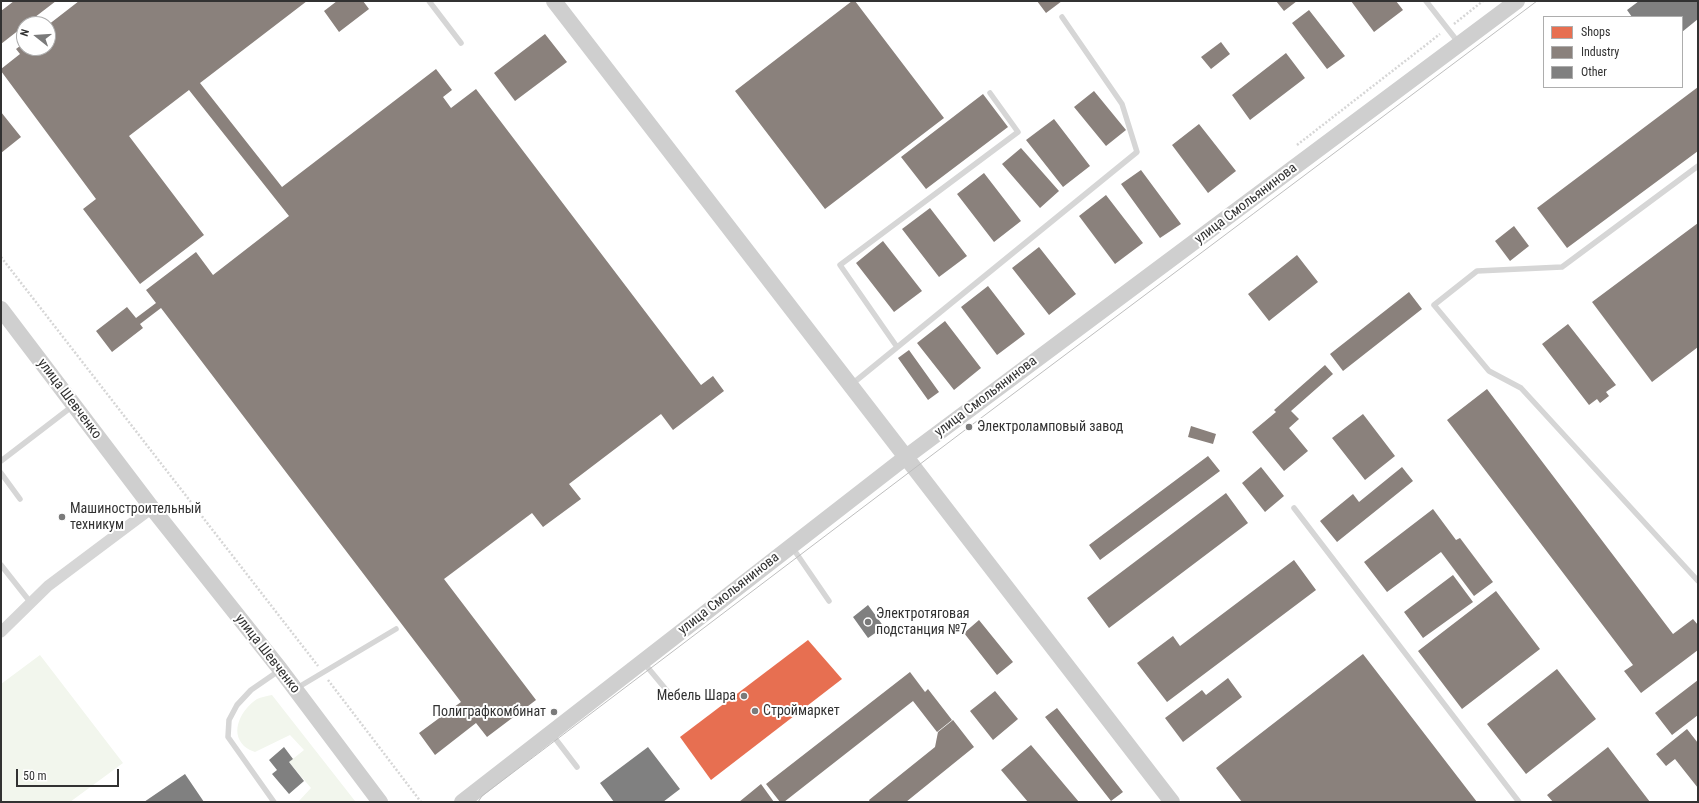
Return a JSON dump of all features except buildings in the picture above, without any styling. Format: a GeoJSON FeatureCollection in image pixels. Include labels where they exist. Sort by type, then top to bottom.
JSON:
{"type":"FeatureCollection","features":[{"type":"Feature","properties":{"kind":"street"},"geometry":{"type":"LineString","coordinates":[[554,1],[1172,802]]}},
{"type":"Feature","properties":{"kind":"street","name":"улица Смольянинова"},"geometry":{"type":"LineString","coordinates":[[462,802],[906,457],[1517,1]]}},
{"type":"Feature","properties":{"kind":"street","name":"улица Шевченко"},"geometry":{"type":"LineString","coordinates":[[1,309],[152,508],[280,669],[380,802]]}},
{"type":"Feature","properties":{"kind":"street"},"geometry":{"type":"LineString","coordinates":[[1,632],[48,586],[152,508]]}},
{"type":"Feature","properties":{"kind":"lane"},"geometry":{"type":"LineString","coordinates":[[429,1],[461,43]]}},
{"type":"Feature","properties":{"kind":"lane"},"geometry":{"type":"LineString","coordinates":[[1426,1],[1460,44]]}},
{"type":"Feature","properties":{"kind":"lane"},"geometry":{"type":"LineString","coordinates":[[850,385],[1137,152],[1122,104],[1062,17]]}},
{"type":"Feature","properties":{"kind":"lane"},"geometry":{"type":"LineString","coordinates":[[897,347],[840,265],[1018,132],[990,93]]}},
{"type":"Feature","properties":{"kind":"lane"},"geometry":{"type":"LineString","coordinates":[[1698,166],[1562,267],[1477,271],[1434,305],[1489,371],[1521,388],[1698,581]]}},
{"type":"Feature","properties":{"kind":"lane"},"geometry":{"type":"LineString","coordinates":[[1,461],[74,405]]}},
{"type":"Feature","properties":{"kind":"lane"},"geometry":{"type":"LineString","coordinates":[[1,473],[20,499]]}},
{"type":"Feature","properties":{"kind":"lane"},"geometry":{"type":"LineString","coordinates":[[1294,508],[1519,802]]}},
{"type":"Feature","properties":{"kind":"lane"},"geometry":{"type":"LineString","coordinates":[[791,546],[829,601]]}},
{"type":"Feature","properties":{"kind":"lane"},"geometry":{"type":"LineString","coordinates":[[1,565],[31,603]]}},
{"type":"Feature","properties":{"kind":"lane"},"geometry":{"type":"LineString","coordinates":[[295,690],[396,629]]}},
{"type":"Feature","properties":{"kind":"lane"},"geometry":{"type":"LineString","coordinates":[[643,661],[673,698]]}},
{"type":"Feature","properties":{"kind":"lane"},"geometry":{"type":"LineString","coordinates":[[274,802],[228,737],[228,731],[229,720],[237,705],[251,690],[280,669]]}},
{"type":"Feature","properties":{"kind":"lane"},"geometry":{"type":"LineString","coordinates":[[551,733],[577,766]]}},
{"type":"Feature","properties":{"kind":"path"},"geometry":{"type":"LineString","coordinates":[[1,257],[421,802]]}},
{"type":"Feature","properties":{"kind":"shaded area"},"geometry":{"type":"Polygon","coordinates":[[[40,655],[123,763],[70,802],[1,802],[1,684],[40,655]]]}},
{"type":"Feature","properties":{"kind":"shaded area"},"geometry":{"type":"Polygon","coordinates":[[[272,695],[355,801],[354,802],[298,802],[311,788],[289,762],[304,750],[290,735],[255,752],[244,746],[238,734],[239,721],[242,714],[257,699],[272,695]]]}},
{"type":"Feature","properties":{"kind":"tram line"},"geometry":{"type":"LineString","coordinates":[[478,802],[482,796],[969,427],[1537,1]]}},
{"type":"Feature","properties":{"kind":"place","name":"Электроламповый завод"},"geometry":{"type":"Point","coordinates":[969,427]}},
{"type":"Feature","properties":{"kind":"place","name":"Машиностроительный техникум"},"geometry":{"type":"Point","coordinates":[62,517]}},
{"type":"Feature","properties":{"kind":"place","name":"Электротяговая подстанция №7"},"geometry":{"type":"Point","coordinates":[868,622]}},
{"type":"Feature","properties":{"kind":"place","name":"Мебель Шара"},"geometry":{"type":"Point","coordinates":[744,696]}},
{"type":"Feature","properties":{"kind":"place","name":"Строймаркет"},"geometry":{"type":"Point","coordinates":[755,711]}},
{"type":"Feature","properties":{"kind":"place","name":"Полиграфкомбинат"},"geometry":{"type":"Point","coordinates":[554,712]}}]}
